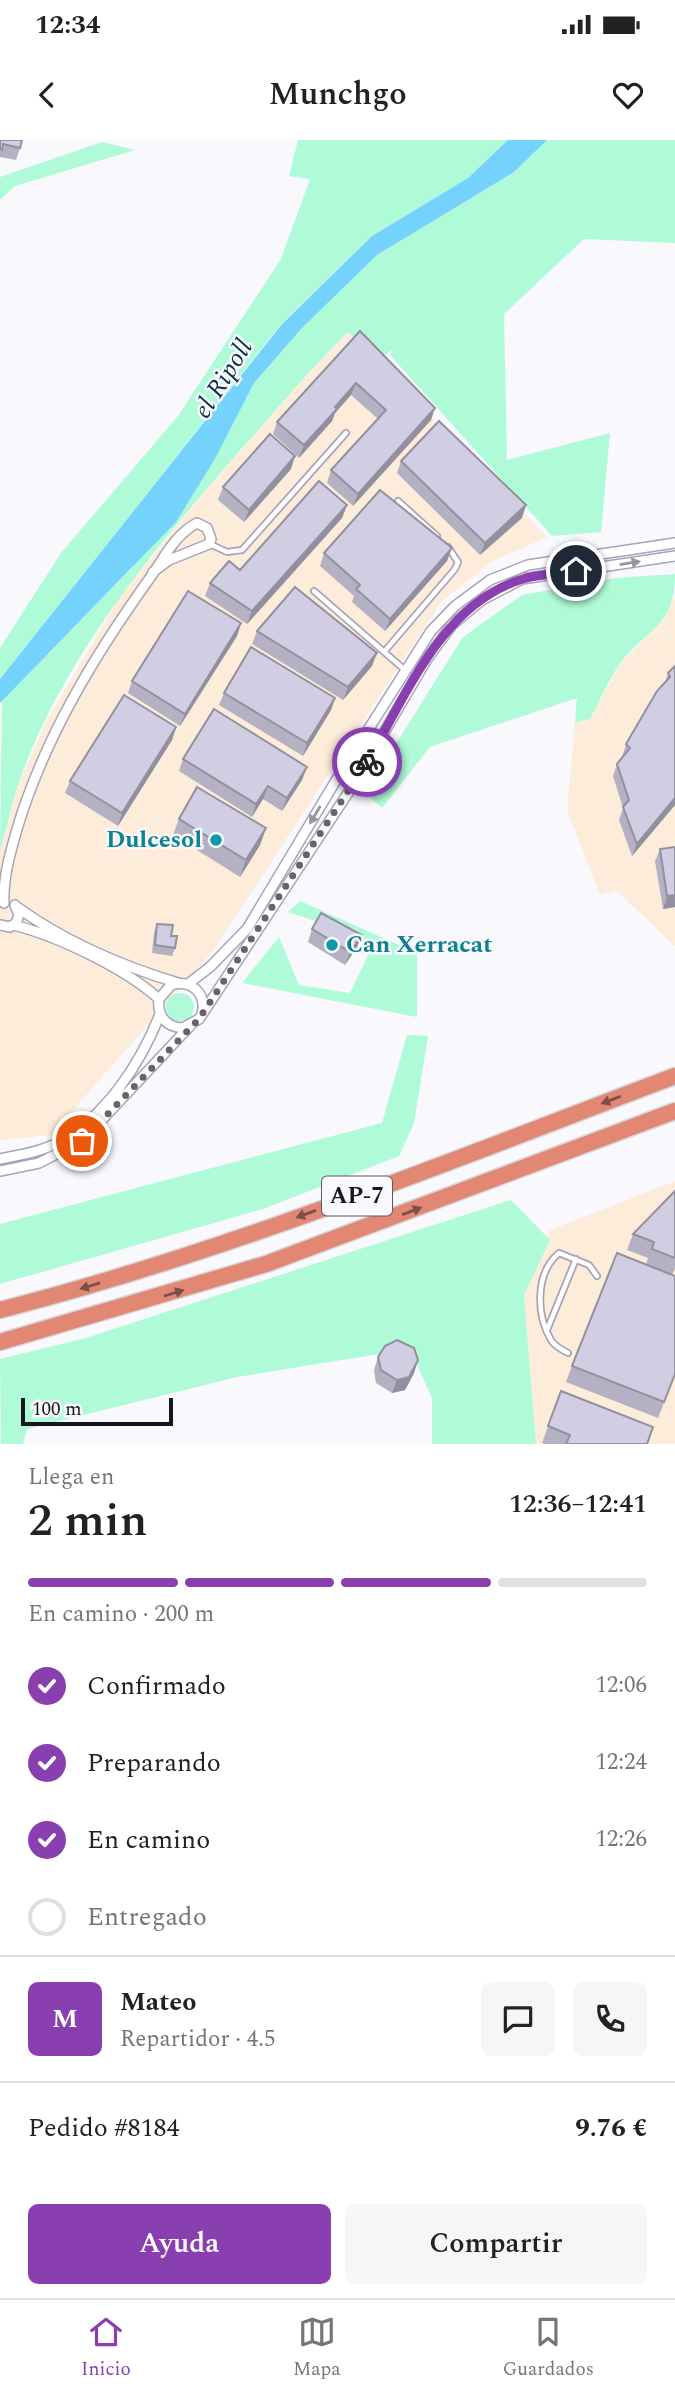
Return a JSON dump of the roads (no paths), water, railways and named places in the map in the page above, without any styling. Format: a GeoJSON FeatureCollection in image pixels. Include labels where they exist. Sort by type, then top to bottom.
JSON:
{"type":"FeatureCollection","features":[{"type":"Feature","properties":{"kind":"highway","name":"AP-7"},"geometry":{"type":"LineString","coordinates":[[0,1311],[148,1268],[291,1220],[675,1076]]}},
{"type":"Feature","properties":{"kind":"highway","name":"AP-7"},"geometry":{"type":"LineString","coordinates":[[0,1342],[266,1264],[675,1111]]}},
{"type":"Feature","properties":{"kind":"street"},"geometry":{"type":"LineString","coordinates":[[153,572],[169,560],[209,544],[210,533],[203,524],[197,523],[176,540],[153,572],[115,625],[58,726],[24,807],[8,863],[2,904],[17,907],[38,922],[142,972],[183,983],[200,993],[203,999],[202,1014]]}},
{"type":"Feature","properties":{"kind":"street"},"geometry":{"type":"LineString","coordinates":[[0,1159],[56,1144],[86,1122],[141,1057],[160,1014],[159,999],[166,988],[183,983],[210,967],[247,929],[338,777],[439,621],[490,580],[528,565],[675,543]]}},
{"type":"Feature","properties":{"kind":"street"},"geometry":{"type":"LineString","coordinates":[[0,1171],[39,1163],[82,1141],[202,1014],[352,787],[427,659],[452,625],[482,600],[523,579],[675,556]]}},
{"type":"Feature","properties":{"kind":"street"},"geometry":{"type":"LineString","coordinates":[[13,925],[19,915],[17,907]]}},
{"type":"Feature","properties":{"kind":"street"},"geometry":{"type":"LineString","coordinates":[[0,925],[36,930],[126,974],[159,999]]}},
{"type":"Feature","properties":{"kind":"street"},"geometry":{"type":"LineString","coordinates":[[160,1014],[169,1025],[190,1026]]}},
{"type":"Feature","properties":{"kind":"lane"},"geometry":{"type":"LineString","coordinates":[[209,544],[227,552],[242,550],[345,433]]}},
{"type":"Feature","properties":{"kind":"lane"},"geometry":{"type":"LineString","coordinates":[[384,652],[450,577],[458,562],[455,552],[398,501]]}},
{"type":"Feature","properties":{"kind":"lane"},"geometry":{"type":"LineString","coordinates":[[314,591],[406,671]]}},
{"type":"Feature","properties":{"kind":"lane"},"geometry":{"type":"LineString","coordinates":[[568,1353],[551,1342],[539,1307],[540,1290],[554,1258],[559,1253],[594,1269],[597,1276]]}},
{"type":"Feature","properties":{"kind":"lane"},"geometry":{"type":"LineString","coordinates":[[547,1330],[576,1259]]}},
{"type":"Feature","properties":{"kind":"water"},"geometry":{"type":"Polygon","coordinates":[[[508,140],[547,140],[514,172],[377,255],[302,328],[254,383],[216,457],[176,522],[0,703],[0,679],[282,324],[372,236],[468,178],[508,140]]]}},
{"type":"Feature","properties":{"kind":"place","name":"Dulcesol"},"geometry":{"type":"Point","coordinates":[216,840]}},
{"type":"Feature","properties":{"kind":"place","name":"Can Xerracat"},"geometry":{"type":"Point","coordinates":[332,945]}},
{"type":"Feature","properties":{"kind":"water label","name":"el Ripoll"},"geometry":{"type":"Point","coordinates":[223,379]}}]}
